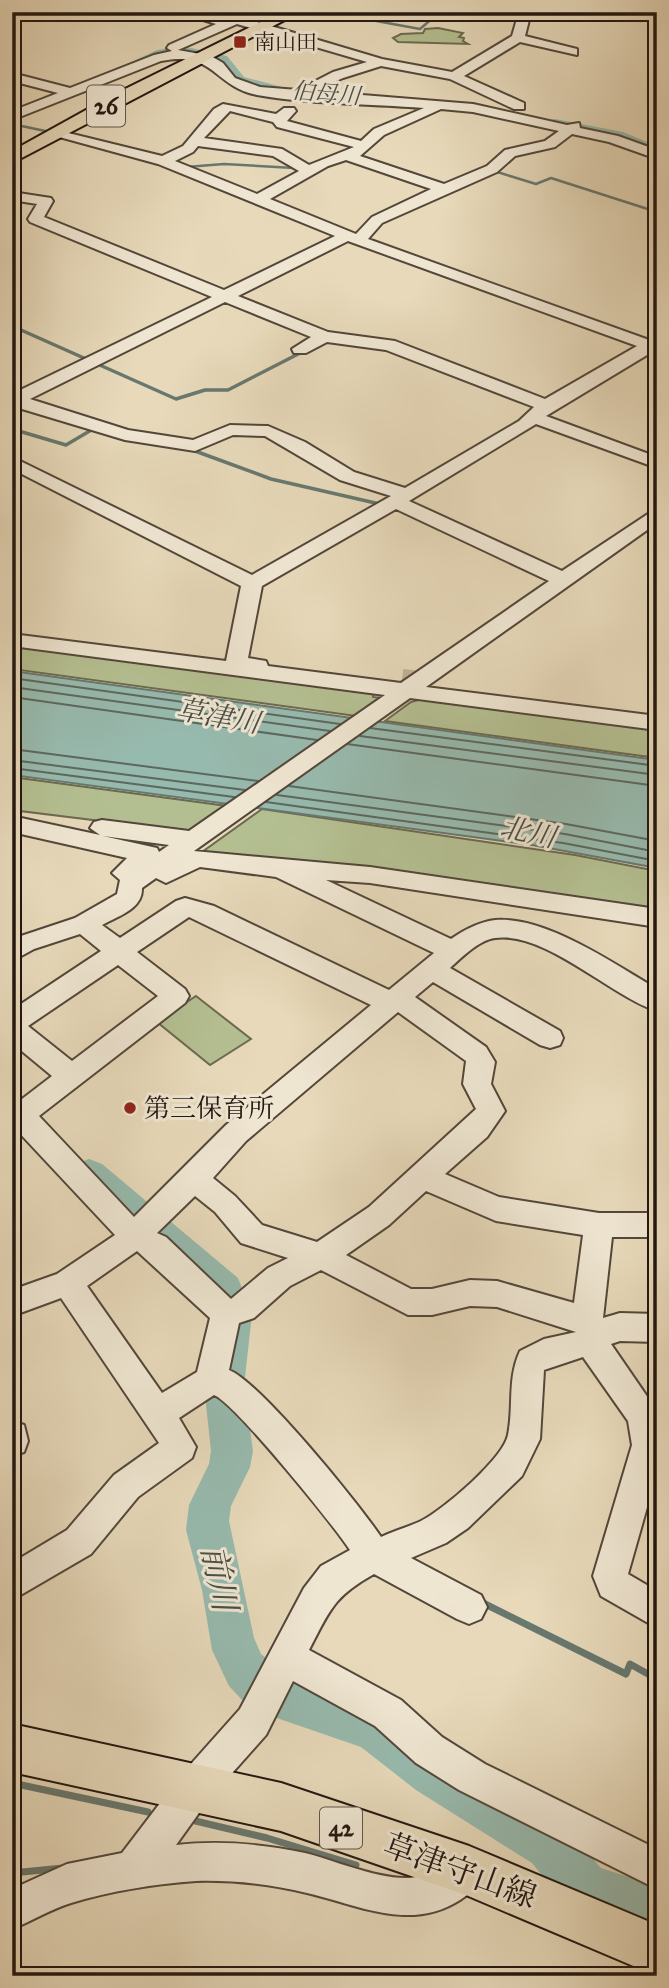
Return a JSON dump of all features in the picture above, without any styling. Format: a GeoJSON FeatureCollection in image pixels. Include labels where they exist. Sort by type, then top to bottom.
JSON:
{"type":"FeatureCollection","features":[{"type":"Feature","properties":{"kind":"main road","name":"26"},"geometry":{"type":"LineString","coordinates":[[12,159],[57,132],[293,12]]}},
{"type":"Feature","properties":{"kind":"main road","name":"草津守山線"},"geometry":{"type":"LineString","coordinates":[[12,1748],[196,1786],[281,1807],[653,1938]]}},
{"type":"Feature","properties":{"kind":"street"},"geometry":{"type":"LineString","coordinates":[[184,12],[264,27],[380,62],[454,76],[516,105],[530,115]]}},
{"type":"Feature","properties":{"kind":"street"},"geometry":{"type":"LineString","coordinates":[[210,12],[231,21]]}},
{"type":"Feature","properties":{"kind":"street"},"geometry":{"type":"LineString","coordinates":[[454,76],[518,38],[525,12]]}},
{"type":"Feature","properties":{"kind":"street"},"geometry":{"type":"LineString","coordinates":[[12,109],[173,48],[231,21]]}},
{"type":"Feature","properties":{"kind":"street"},"geometry":{"type":"LineString","coordinates":[[518,38],[573,52]]}},
{"type":"Feature","properties":{"kind":"street"},"geometry":{"type":"LineString","coordinates":[[173,48],[207,55],[230,81],[258,91],[498,106],[613,139],[657,155]]}},
{"type":"Feature","properties":{"kind":"street"},"geometry":{"type":"LineString","coordinates":[[12,116],[166,55],[207,55]]}},
{"type":"Feature","properties":{"kind":"street"},"geometry":{"type":"LineString","coordinates":[[278,119],[289,112],[297,93],[338,75],[380,62]]}},
{"type":"Feature","properties":{"kind":"street"},"geometry":{"type":"LineString","coordinates":[[12,77],[65,91]]}},
{"type":"Feature","properties":{"kind":"street"},"geometry":{"type":"LineString","coordinates":[[256,201],[330,160],[348,156],[365,146],[379,132],[443,101],[457,91],[472,86]]}},
{"type":"Feature","properties":{"kind":"street"},"geometry":{"type":"LineString","coordinates":[[443,101],[573,127],[616,132],[657,147]]}},
{"type":"Feature","properties":{"kind":"street"},"geometry":{"type":"LineString","coordinates":[[163,161],[188,149],[219,112],[228,107],[278,119],[289,127],[365,146]]}},
{"type":"Feature","properties":{"kind":"street"},"geometry":{"type":"LineString","coordinates":[[13,400],[353,238],[377,220],[492,169],[510,153],[550,144],[573,127]]}},
{"type":"Feature","properties":{"kind":"street"},"geometry":{"type":"LineString","coordinates":[[57,132],[163,161],[256,201],[353,238],[655,345]]}},
{"type":"Feature","properties":{"kind":"street"},"geometry":{"type":"LineString","coordinates":[[194,141],[277,152],[309,171]]}},
{"type":"Feature","properties":{"kind":"street"},"geometry":{"type":"LineString","coordinates":[[348,156],[444,189]]}},
{"type":"Feature","properties":{"kind":"street"},"geometry":{"type":"LineString","coordinates":[[12,196],[46,201],[35,219],[325,337],[389,345],[657,463]]}},
{"type":"Feature","properties":{"kind":"street"},"geometry":{"type":"LineString","coordinates":[[300,348],[325,337]]}},
{"type":"Feature","properties":{"kind":"street"},"geometry":{"type":"LineString","coordinates":[[236,662],[252,583],[401,498],[655,345]]}},
{"type":"Feature","properties":{"kind":"street"},"geometry":{"type":"LineString","coordinates":[[13,400],[125,435],[195,446],[230,430],[268,431],[299,446],[347,476],[401,498],[564,580]]}},
{"type":"Feature","properties":{"kind":"street"},"geometry":{"type":"LineString","coordinates":[[12,462],[252,583]]}},
{"type":"Feature","properties":{"kind":"street"},"geometry":{"type":"LineString","coordinates":[[129,895],[129,885],[657,514]]}},
{"type":"Feature","properties":{"kind":"street"},"geometry":{"type":"LineString","coordinates":[[236,662],[262,662],[402,680],[465,640],[486,636]]}},
{"type":"Feature","properties":{"kind":"street"},"geometry":{"type":"LineString","coordinates":[[486,636],[483,649],[434,684],[657,716]]}},
{"type":"Feature","properties":{"kind":"street"},"geometry":{"type":"LineString","coordinates":[[12,637],[236,662],[404,693],[580,706]]}},
{"type":"Feature","properties":{"kind":"street"},"geometry":{"type":"LineString","coordinates":[[12,637],[404,693],[657,723]]}},
{"type":"Feature","properties":{"kind":"street"},"geometry":{"type":"LineString","coordinates":[[12,817],[203,833]]}},
{"type":"Feature","properties":{"kind":"street"},"geometry":{"type":"LineString","coordinates":[[12,824],[148,854],[114,881],[114,888],[129,895]]}},
{"type":"Feature","properties":{"kind":"street"},"geometry":{"type":"LineString","coordinates":[[12,952],[25,943],[84,923],[190,860],[384,877],[657,918]]}},
{"type":"Feature","properties":{"kind":"street"},"geometry":{"type":"LineString","coordinates":[[281,869],[453,951]]}},
{"type":"Feature","properties":{"kind":"street"},"geometry":{"type":"LineString","coordinates":[[71,1076],[12,1028],[13,1023],[185,906],[205,912],[395,1001],[476,1054],[481,1062],[477,1084],[491,1111],[477,1129],[379,1216],[321,1255],[279,1278],[231,1312],[211,1380],[158,1413]]}},
{"type":"Feature","properties":{"kind":"street"},"geometry":{"type":"LineString","coordinates":[[84,923],[176,996],[71,1076],[17,1110],[73,1175],[141,1228],[155,1246],[231,1312]]}},
{"type":"Feature","properties":{"kind":"street"},"geometry":{"type":"LineString","coordinates":[[12,1303],[68,1283],[122,1247],[194,1179],[236,1133],[453,951],[476,935],[495,929],[516,929],[538,936],[657,1001]]}},
{"type":"Feature","properties":{"kind":"street"},"geometry":{"type":"LineString","coordinates":[[432,969],[551,1038]]}},
{"type":"Feature","properties":{"kind":"street"},"geometry":{"type":"LineString","coordinates":[[422,1177],[496,1209],[599,1225],[655,1223]]}},
{"type":"Feature","properties":{"kind":"street"},"geometry":{"type":"LineString","coordinates":[[194,1179],[225,1203],[252,1234],[321,1255],[408,1302],[432,1302],[470,1293],[497,1294],[569,1316],[590,1329],[603,1332],[620,1327],[657,1328]]}},
{"type":"Feature","properties":{"kind":"street"},"geometry":{"type":"LineString","coordinates":[[599,1225],[590,1329],[599,1357],[643,1416],[648,1445],[610,1576],[613,1584],[657,1611]]}},
{"type":"Feature","properties":{"kind":"street"},"geometry":{"type":"LineString","coordinates":[[12,1583],[79,1542],[126,1486],[180,1447],[68,1283]]}},
{"type":"Feature","properties":{"kind":"street"},"geometry":{"type":"LineString","coordinates":[[133,1870],[196,1786],[253,1722],[316,1600],[333,1578],[374,1556],[434,1532],[456,1517],[491,1485],[510,1465],[524,1439],[527,1372],[531,1361],[590,1329]]}},
{"type":"Feature","properties":{"kind":"street"},"geometry":{"type":"LineString","coordinates":[[211,1380],[228,1384],[243,1400],[344,1512],[374,1556],[469,1607]]}},
{"type":"Feature","properties":{"kind":"street"},"geometry":{"type":"LineString","coordinates":[[287,1658],[388,1713],[429,1750],[472,1777],[657,1870]]}},
{"type":"Feature","properties":{"kind":"street"},"geometry":{"type":"LineString","coordinates":[[12,1909],[67,1884],[133,1870],[196,1862],[247,1862],[307,1873],[361,1890],[413,1898],[441,1889],[469,1871]]}},
{"type":"Feature","properties":{"kind":"green space"},"geometry":{"type":"Polygon","coordinates":[[[438,28],[463,33],[459,37],[464,38],[463,41],[468,44],[398,42],[393,38],[401,34],[423,33],[425,29],[438,28]]]}},
{"type":"Feature","properties":{"kind":"green space"},"geometry":{"type":"Polygon","coordinates":[[[12,642],[374,693],[373,697],[382,698],[356,716],[12,669],[12,642]]]}},
{"type":"Feature","properties":{"kind":"green space"},"geometry":{"type":"Polygon","coordinates":[[[422,699],[657,727],[657,758],[385,721],[411,702],[422,699]]]}},
{"type":"Feature","properties":{"kind":"green space"},"geometry":{"type":"Polygon","coordinates":[[[12,777],[227,806],[190,832],[12,810],[12,777]]]}},
{"type":"Feature","properties":{"kind":"green space"},"geometry":{"type":"Polygon","coordinates":[[[262,809],[575,855],[657,871],[657,912],[202,855],[202,852],[262,809]]]}},
{"type":"Feature","properties":{"kind":"green space"},"geometry":{"type":"Polygon","coordinates":[[[196,996],[251,1039],[210,1065],[157,1022],[196,996]]]}},
{"type":"Feature","properties":{"kind":"water"},"geometry":{"type":"Polygon","coordinates":[[[12,671],[657,760],[657,868],[532,845],[12,775],[12,671]]]}},
{"type":"Feature","properties":{"kind":"waterway"},"geometry":{"type":"LineString","coordinates":[[236,19],[253,12]]}},
{"type":"Feature","properties":{"kind":"waterway"},"geometry":{"type":"LineString","coordinates":[[361,12],[371,20],[420,29],[434,17],[448,12]]}},
{"type":"Feature","properties":{"kind":"waterway"},"geometry":{"type":"LineString","coordinates":[[557,12],[641,21]]}},
{"type":"Feature","properties":{"kind":"waterway","name":"伯母川"},"geometry":{"type":"LineString","coordinates":[[120,71],[163,53],[182,51],[221,59],[238,80],[280,91]]}},
{"type":"Feature","properties":{"kind":"waterway"},"geometry":{"type":"LineString","coordinates":[[12,124],[50,132]]}},
{"type":"Feature","properties":{"kind":"waterway","name":"伯母川"},"geometry":{"type":"LineString","coordinates":[[555,124],[617,136],[657,152]]}},
{"type":"Feature","properties":{"kind":"waterway"},"geometry":{"type":"LineString","coordinates":[[186,167],[224,164],[294,168]]}},
{"type":"Feature","properties":{"kind":"waterway"},"geometry":{"type":"LineString","coordinates":[[494,171],[536,184],[551,178],[657,212]]}},
{"type":"Feature","properties":{"kind":"waterway"},"geometry":{"type":"LineString","coordinates":[[12,326],[176,399],[205,390],[228,390],[304,351]]}},
{"type":"Feature","properties":{"kind":"waterway"},"geometry":{"type":"LineString","coordinates":[[12,429],[66,445],[93,429]]}},
{"type":"Feature","properties":{"kind":"waterway"},"geometry":{"type":"LineString","coordinates":[[195,451],[271,479],[384,505]]}},
{"type":"Feature","properties":{"kind":"waterway","name":"前川"},"geometry":{"type":"LineString","coordinates":[[89,1174],[224,1290],[230,1302],[233,1326],[224,1386],[232,1451],[229,1467],[210,1505],[207,1521],[224,1590],[234,1650],[245,1670],[272,1692],[287,1699],[378,1731],[433,1773],[549,1846],[583,1886],[602,1895],[657,1912]]}},
{"type":"Feature","properties":{"kind":"waterway"},"geometry":{"type":"LineString","coordinates":[[481,1602],[626,1674],[630,1664],[657,1679]]}},
{"type":"Feature","properties":{"kind":"waterway"},"geometry":{"type":"LineString","coordinates":[[12,1783],[148,1812]]}},
{"type":"Feature","properties":{"kind":"waterway"},"geometry":{"type":"LineString","coordinates":[[187,1819],[267,1838],[356,1865]]}},
{"type":"Feature","properties":{"kind":"waterway"},"geometry":{"type":"LineString","coordinates":[[12,1873],[63,1868]]}},
{"type":"Feature","properties":{"kind":"waterway"},"geometry":{"type":"LineString","coordinates":[[552,1883],[580,1885]]}},
{"type":"Feature","properties":{"kind":"tunnel"},"geometry":{"type":"LineString","coordinates":[[402,680],[434,684]]}},
{"type":"Feature","properties":{"kind":"place","name":"南山田"},"geometry":{"type":"Point","coordinates":[240,42]}},
{"type":"Feature","properties":{"kind":"place","name":"第三保育所"},"geometry":{"type":"Point","coordinates":[130,1108]}},
{"type":"Feature","properties":{"kind":"water label","name":"草津川"},"geometry":{"type":"Point","coordinates":[218,716]}},
{"type":"Feature","properties":{"kind":"water label","name":"北川"},"geometry":{"type":"Point","coordinates":[528,832]}}]}
